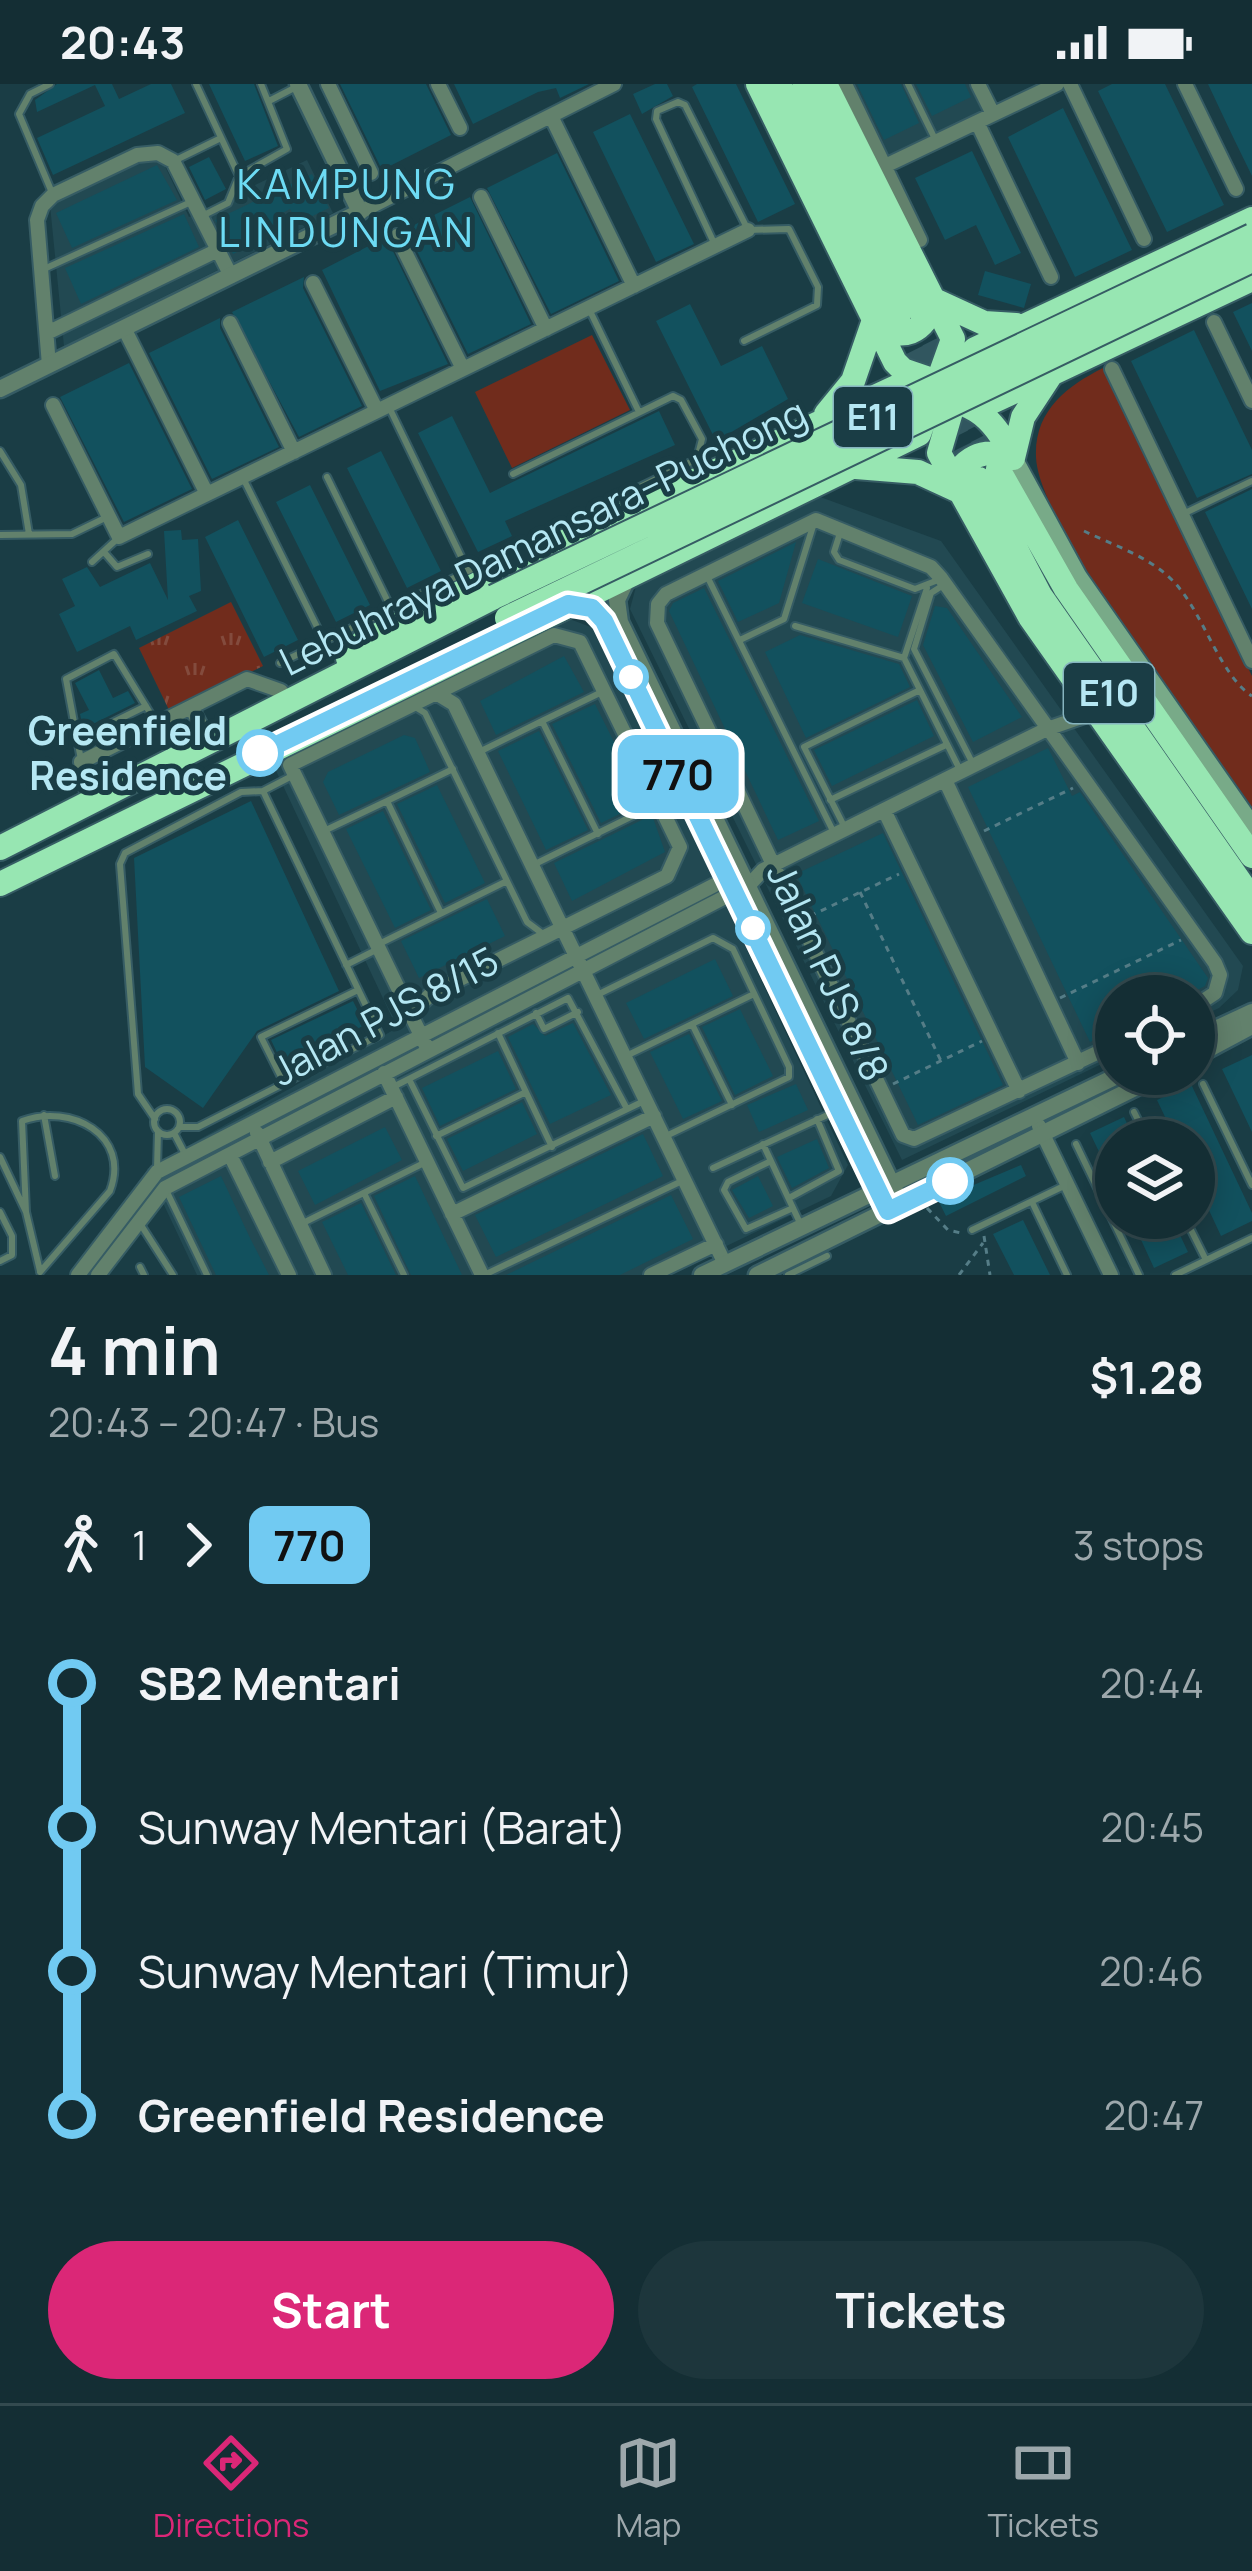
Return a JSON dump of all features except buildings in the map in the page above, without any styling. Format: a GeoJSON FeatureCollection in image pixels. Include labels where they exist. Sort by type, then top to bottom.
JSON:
{"type":"FeatureCollection","features":[{"type":"Feature","properties":{"kind":"highway"},"geometry":{"type":"LineString","coordinates":[[758,84],[905,312],[953,339],[939,453],[987,474]]}},
{"type":"Feature","properties":{"kind":"highway"},"geometry":{"type":"LineString","coordinates":[[778,84],[905,312]]}},
{"type":"Feature","properties":{"kind":"highway"},"geometry":{"type":"LineString","coordinates":[[805,84],[905,312]]}},
{"type":"Feature","properties":{"kind":"highway"},"geometry":{"type":"LineString","coordinates":[[825,84],[905,312],[903,370],[984,411],[997,424],[987,474],[1030,617],[1252,932]]}},
{"type":"Feature","properties":{"kind":"highway"},"geometry":{"type":"LineString","coordinates":[[0,884],[919,434],[967,357],[997,338],[1252,219]]}},
{"type":"Feature","properties":{"kind":"highway","name":"Lebuhraya Damansara–Puchong"},"geometry":{"type":"LineString","coordinates":[[0,867],[500,608],[1252,236]]}},
{"type":"Feature","properties":{"kind":"highway","name":"Lebuhraya Damansara–Puchong"},"geometry":{"type":"LineString","coordinates":[[0,848],[416,636],[500,608],[1252,260]]}},
{"type":"Feature","properties":{"kind":"highway"},"geometry":{"type":"LineString","coordinates":[[349,658],[362,643],[519,563],[896,386],[994,401],[1252,279]]}},
{"type":"Feature","properties":{"kind":"highway"},"geometry":{"type":"LineString","coordinates":[[905,312],[1027,324]]}},
{"type":"Feature","properties":{"kind":"highway"},"geometry":{"type":"LineString","coordinates":[[813,424],[846,393],[905,312]]}},
{"type":"Feature","properties":{"kind":"highway"},"geometry":{"type":"LineString","coordinates":[[997,338],[987,356],[989,373],[1000,384],[1023,388]]}},
{"type":"Feature","properties":{"kind":"highway"},"geometry":{"type":"LineString","coordinates":[[987,474],[1051,374]]}},
{"type":"Feature","properties":{"kind":"highway"},"geometry":{"type":"LineString","coordinates":[[852,407],[872,412],[884,427],[884,444],[864,462]]}},
{"type":"Feature","properties":{"kind":"highway"},"geometry":{"type":"LineString","coordinates":[[864,462],[918,472],[987,474]]}},
{"type":"Feature","properties":{"kind":"highway","name":"E10"},"geometry":{"type":"LineString","coordinates":[[987,474],[1252,856]]}},
{"type":"Feature","properties":{"kind":"highway","name":"E10"},"geometry":{"type":"LineString","coordinates":[[987,474],[1040,595],[1252,899]]}},
{"type":"Feature","properties":{"kind":"highway"},"geometry":{"type":"LineString","coordinates":[[0,833],[349,658],[416,636]]}},
{"type":"Feature","properties":{"kind":"highway"},"geometry":{"type":"LineString","coordinates":[[68,849],[136,800]]}},
{"type":"Feature","properties":{"kind":"main road"},"geometry":{"type":"LineString","coordinates":[[987,474],[1078,577],[1252,826]]}},
{"type":"Feature","properties":{"kind":"street"},"geometry":{"type":"LineString","coordinates":[[328,84],[371,173]]}},
{"type":"Feature","properties":{"kind":"street"},"geometry":{"type":"LineString","coordinates":[[438,84],[460,128]]}},
{"type":"Feature","properties":{"kind":"street"},"geometry":{"type":"LineString","coordinates":[[845,84],[920,240]]}},
{"type":"Feature","properties":{"kind":"street"},"geometry":{"type":"LineString","coordinates":[[978,84],[993,115]]}},
{"type":"Feature","properties":{"kind":"street"},"geometry":{"type":"LineString","coordinates":[[1010,84],[1019,102]]}},
{"type":"Feature","properties":{"kind":"street"},"geometry":{"type":"LineString","coordinates":[[885,166],[1057,84]]}},
{"type":"Feature","properties":{"kind":"street"},"geometry":{"type":"LineString","coordinates":[[1070,84],[1144,239]]}},
{"type":"Feature","properties":{"kind":"street"},"geometry":{"type":"LineString","coordinates":[[1185,84],[1236,189]]}},
{"type":"Feature","properties":{"kind":"street"},"geometry":{"type":"LineString","coordinates":[[298,85],[360,212]]}},
{"type":"Feature","properties":{"kind":"street"},"geometry":{"type":"LineString","coordinates":[[0,389],[611,87]]}},
{"type":"Feature","properties":{"kind":"street"},"geometry":{"type":"LineString","coordinates":[[551,118],[634,286]]}},
{"type":"Feature","properties":{"kind":"street"},"geometry":{"type":"LineString","coordinates":[[977,122],[1051,277]]}},
{"type":"Feature","properties":{"kind":"street"},"geometry":{"type":"LineString","coordinates":[[49,365],[37,220],[53,195],[136,155],[158,152],[173,161],[231,276]]}},
{"type":"Feature","properties":{"kind":"street"},"geometry":{"type":"LineString","coordinates":[[481,197],[546,329]]}},
{"type":"Feature","properties":{"kind":"street"},"geometry":{"type":"LineString","coordinates":[[53,405],[119,537],[748,230]]}},
{"type":"Feature","properties":{"kind":"street"},"geometry":{"type":"LineString","coordinates":[[397,236],[463,369]]}},
{"type":"Feature","properties":{"kind":"street"},"geometry":{"type":"LineString","coordinates":[[47,333],[218,250]]}},
{"type":"Feature","properties":{"kind":"street"},"geometry":{"type":"LineString","coordinates":[[313,283],[382,408]]}},
{"type":"Feature","properties":{"kind":"street"},"geometry":{"type":"LineString","coordinates":[[1214,322],[1252,401]]}},
{"type":"Feature","properties":{"kind":"street"},"geometry":{"type":"LineString","coordinates":[[230,323],[294,452]]}},
{"type":"Feature","properties":{"kind":"street"},"geometry":{"type":"LineString","coordinates":[[124,328],[207,494]]}},
{"type":"Feature","properties":{"kind":"street"},"geometry":{"type":"LineString","coordinates":[[1112,369],[1252,660]]}},
{"type":"Feature","properties":{"kind":"street"},"geometry":{"type":"LineString","coordinates":[[1095,1054],[908,1139],[800,921],[749,877],[657,622],[658,604],[706,574],[815,520],[931,567],[1215,963],[1219,985],[1215,991]]}},
{"type":"Feature","properties":{"kind":"street","name":"Jalan PJS 8/8"},"geometry":{"type":"LineString","coordinates":[[631,573],[617,600],[620,622],[749,877],[895,1208]]}},
{"type":"Feature","properties":{"kind":"street","name":"Jalan PJS 8/8"},"geometry":{"type":"LineString","coordinates":[[568,604],[592,608],[604,621],[749,877],[839,1109],[885,1187]]}},
{"type":"Feature","properties":{"kind":"street"},"geometry":{"type":"LineString","coordinates":[[411,1014],[432,993],[667,876],[680,847],[580,642],[554,635],[436,693],[418,709],[290,765],[424,1042]]}},
{"type":"Feature","properties":{"kind":"street"},"geometry":{"type":"LineString","coordinates":[[454,704],[475,674]]}},
{"type":"Feature","properties":{"kind":"street"},"geometry":{"type":"LineString","coordinates":[[86,789],[81,762],[247,679],[281,691]]}},
{"type":"Feature","properties":{"kind":"street"},"geometry":{"type":"LineString","coordinates":[[436,693],[454,704],[533,865],[558,930],[579,960],[725,1264]]}},
{"type":"Feature","properties":{"kind":"street"},"geometry":{"type":"LineString","coordinates":[[191,707],[203,730]]}},
{"type":"Feature","properties":{"kind":"street","name":"Jalan PJS 8/15"},"geometry":{"type":"LineString","coordinates":[[98,1275],[165,1188],[384,1073],[424,1042],[579,960],[1047,729],[1096,712]]}},
{"type":"Feature","properties":{"kind":"street"},"geometry":{"type":"LineString","coordinates":[[945,780],[1078,1063]]}},
{"type":"Feature","properties":{"kind":"street"},"geometry":{"type":"LineString","coordinates":[[884,810],[1018,1091]]}},
{"type":"Feature","properties":{"kind":"street","name":"Jalan PJS 8/15"},"geometry":{"type":"LineString","coordinates":[[78,1275],[158,1172],[252,1123],[540,990],[579,960]]}},
{"type":"Feature","properties":{"kind":"street"},"geometry":{"type":"LineString","coordinates":[[397,987],[432,993]]}},
{"type":"Feature","properties":{"kind":"street"},"geometry":{"type":"LineString","coordinates":[[1215,1030],[1252,1012]]}},
{"type":"Feature","properties":{"kind":"street"},"geometry":{"type":"LineString","coordinates":[[1215,1046],[1252,1026]]}},
{"type":"Feature","properties":{"kind":"street"},"geometry":{"type":"LineString","coordinates":[[384,1073],[483,1275]]}},
{"type":"Feature","properties":{"kind":"street"},"geometry":{"type":"LineString","coordinates":[[1056,1073],[1069,1099]]}},
{"type":"Feature","properties":{"kind":"street"},"geometry":{"type":"LineString","coordinates":[[702,1275],[1095,1086]]}},
{"type":"Feature","properties":{"kind":"street"},"geometry":{"type":"LineString","coordinates":[[270,1162],[393,1093]]}},
{"type":"Feature","properties":{"kind":"street"},"geometry":{"type":"LineString","coordinates":[[757,1275],[1122,1095]]}},
{"type":"Feature","properties":{"kind":"street"},"geometry":{"type":"LineString","coordinates":[[452,1214],[654,1116]]}},
{"type":"Feature","properties":{"kind":"street"},"geometry":{"type":"LineString","coordinates":[[1034,1116],[1111,1275]]}},
{"type":"Feature","properties":{"kind":"street"},"geometry":{"type":"LineString","coordinates":[[252,1123],[324,1275]]}},
{"type":"Feature","properties":{"kind":"street"},"geometry":{"type":"LineString","coordinates":[[230,1155],[289,1275]]}},
{"type":"Feature","properties":{"kind":"street"},"geometry":{"type":"LineString","coordinates":[[651,1275],[716,1244]]}},
{"type":"Feature","properties":{"kind":"lane"},"geometry":{"type":"LineString","coordinates":[[50,84],[30,94],[19,114],[53,195]]}},
{"type":"Feature","properties":{"kind":"lane"},"geometry":{"type":"LineString","coordinates":[[196,84],[239,176]]}},
{"type":"Feature","properties":{"kind":"lane"},"geometry":{"type":"LineString","coordinates":[[201,217],[228,203],[239,176],[287,148],[261,84]]}},
{"type":"Feature","properties":{"kind":"lane"},"geometry":{"type":"LineString","coordinates":[[908,84],[936,142]]}},
{"type":"Feature","properties":{"kind":"lane"},"geometry":{"type":"LineString","coordinates":[[269,100],[298,85]]}},
{"type":"Feature","properties":{"kind":"lane"},"geometry":{"type":"LineString","coordinates":[[716,246],[656,119],[657,111],[678,102],[685,105],[748,230],[789,229],[820,297],[817,305],[744,341]]}},
{"type":"Feature","properties":{"kind":"lane"},"geometry":{"type":"LineString","coordinates":[[173,161],[221,138]]}},
{"type":"Feature","properties":{"kind":"lane"},"geometry":{"type":"LineString","coordinates":[[41,270],[193,201]]}},
{"type":"Feature","properties":{"kind":"lane"},"geometry":{"type":"LineString","coordinates":[[589,308],[639,412]]}},
{"type":"Feature","properties":{"kind":"lane"},"geometry":{"type":"LineString","coordinates":[[280,663],[701,453],[702,440],[682,400],[673,396],[512,474]]}},
{"type":"Feature","properties":{"kind":"lane"},"geometry":{"type":"LineString","coordinates":[[382,408],[468,571]]}},
{"type":"Feature","properties":{"kind":"lane"},"geometry":{"type":"LineString","coordinates":[[0,451],[21,484],[28,534]]}},
{"type":"Feature","properties":{"kind":"lane"},"geometry":{"type":"LineString","coordinates":[[243,477],[323,641]]}},
{"type":"Feature","properties":{"kind":"lane"},"geometry":{"type":"LineString","coordinates":[[327,477],[391,608]]}},
{"type":"Feature","properties":{"kind":"lane"},"geometry":{"type":"LineString","coordinates":[[1182,514],[1252,481]]}},
{"type":"Feature","properties":{"kind":"lane"},"geometry":{"type":"LineString","coordinates":[[0,535],[72,534],[108,516]]}},
{"type":"Feature","properties":{"kind":"lane"},"geometry":{"type":"LineString","coordinates":[[739,640],[784,619],[815,520]]}},
{"type":"Feature","properties":{"kind":"lane"},"geometry":{"type":"LineString","coordinates":[[841,530],[835,552],[839,560],[926,588],[943,581]]}},
{"type":"Feature","properties":{"kind":"lane"},"geometry":{"type":"LineString","coordinates":[[92,562],[119,537]]}},
{"type":"Feature","properties":{"kind":"lane"},"geometry":{"type":"LineString","coordinates":[[104,552],[117,567],[148,554]]}},
{"type":"Feature","properties":{"kind":"lane"},"geometry":{"type":"LineString","coordinates":[[706,574],[840,832]]}},
{"type":"Feature","properties":{"kind":"lane"},"geometry":{"type":"LineString","coordinates":[[943,581],[931,593],[914,650],[967,769]]}},
{"type":"Feature","properties":{"kind":"lane"},"geometry":{"type":"LineString","coordinates":[[926,588],[904,658],[947,744],[967,769]]}},
{"type":"Feature","properties":{"kind":"lane"},"geometry":{"type":"LineString","coordinates":[[795,626],[904,658]]}},
{"type":"Feature","properties":{"kind":"lane"},"geometry":{"type":"LineString","coordinates":[[81,762],[66,679],[114,654],[157,724]]}},
{"type":"Feature","properties":{"kind":"lane"},"geometry":{"type":"LineString","coordinates":[[840,832],[804,747],[920,690]]}},
{"type":"Feature","properties":{"kind":"lane"},"geometry":{"type":"LineString","coordinates":[[478,753],[604,691]]}},
{"type":"Feature","properties":{"kind":"lane"},"geometry":{"type":"LineString","coordinates":[[77,740],[146,706]]}},
{"type":"Feature","properties":{"kind":"lane"},"geometry":{"type":"LineString","coordinates":[[418,709],[527,922],[538,934],[558,930]]}},
{"type":"Feature","properties":{"kind":"lane"},"geometry":{"type":"LineString","coordinates":[[542,721],[598,834]]}},
{"type":"Feature","properties":{"kind":"lane"},"geometry":{"type":"LineString","coordinates":[[830,800],[947,744]]}},
{"type":"Feature","properties":{"kind":"lane"},"geometry":{"type":"LineString","coordinates":[[323,832],[452,769]]}},
{"type":"Feature","properties":{"kind":"lane"},"geometry":{"type":"LineString","coordinates":[[207,1275],[158,1172],[155,1119],[138,1094],[120,864],[125,854],[241,792],[263,791],[295,775]]}},
{"type":"Feature","properties":{"kind":"lane"},"geometry":{"type":"LineString","coordinates":[[158,1131],[198,1127],[380,1035],[263,791]]}},
{"type":"Feature","properties":{"kind":"lane"},"geometry":{"type":"LineString","coordinates":[[387,801],[441,914]]}},
{"type":"Feature","properties":{"kind":"lane"},"geometry":{"type":"LineString","coordinates":[[533,865],[659,803]]}},
{"type":"Feature","properties":{"kind":"lane"},"geometry":{"type":"LineString","coordinates":[[346,964],[507,881]]}},
{"type":"Feature","properties":{"kind":"lane"},"geometry":{"type":"LineString","coordinates":[[517,951],[527,922]]}},
{"type":"Feature","properties":{"kind":"lane"},"geometry":{"type":"LineString","coordinates":[[596,996],[712,938],[733,949],[789,1077],[664,1137]]}},
{"type":"Feature","properties":{"kind":"lane"},"geometry":{"type":"LineString","coordinates":[[284,1083],[261,1037],[358,990]]}},
{"type":"Feature","properties":{"kind":"lane"},"geometry":{"type":"LineString","coordinates":[[540,990],[547,1006]]}},
{"type":"Feature","properties":{"kind":"lane"},"geometry":{"type":"LineString","coordinates":[[625,1057],[754,994]]}},
{"type":"Feature","properties":{"kind":"lane"},"geometry":{"type":"LineString","coordinates":[[393,1093],[409,1079],[568,998],[627,1109]]}},
{"type":"Feature","properties":{"kind":"lane"},"geometry":{"type":"LineString","coordinates":[[536,1012],[544,1029],[578,1012]]}},
{"type":"Feature","properties":{"kind":"lane"},"geometry":{"type":"LineString","coordinates":[[692,1024],[732,1105]]}},
{"type":"Feature","properties":{"kind":"lane"},"geometry":{"type":"LineString","coordinates":[[498,1033],[552,1147]]}},
{"type":"Feature","properties":{"kind":"lane"},"geometry":{"type":"LineString","coordinates":[[409,1079],[463,1187],[646,1100]]}},
{"type":"Feature","properties":{"kind":"lane"},"geometry":{"type":"LineString","coordinates":[[436,1136],[526,1092]]}},
{"type":"Feature","properties":{"kind":"lane"},"geometry":{"type":"LineString","coordinates":[[1208,1095],[1252,1185]]}},
{"type":"Feature","properties":{"kind":"lane"},"geometry":{"type":"LineString","coordinates":[[713,1168],[839,1109]]}},
{"type":"Feature","properties":{"kind":"lane"},"geometry":{"type":"LineString","coordinates":[[155,1119],[159,1112],[171,1110],[186,1157]]}},
{"type":"Feature","properties":{"kind":"lane"},"geometry":{"type":"LineString","coordinates":[[61,1112],[87,1126],[110,1149],[115,1176],[110,1191],[40,1274],[26,1212],[20,1125],[61,1112]]}},
{"type":"Feature","properties":{"kind":"lane"},"geometry":{"type":"LineString","coordinates":[[1134,1112],[1138,1119]]}},
{"type":"Feature","properties":{"kind":"lane"},"geometry":{"type":"LineString","coordinates":[[44,1114],[55,1176]]}},
{"type":"Feature","properties":{"kind":"lane"},"geometry":{"type":"LineString","coordinates":[[789,1198],[839,1171],[817,1119]]}},
{"type":"Feature","properties":{"kind":"lane"},"geometry":{"type":"LineString","coordinates":[[763,1144],[802,1226]]}},
{"type":"Feature","properties":{"kind":"lane"},"geometry":{"type":"LineString","coordinates":[[1076,1144],[1139,1275]]}},
{"type":"Feature","properties":{"kind":"lane"},"geometry":{"type":"LineString","coordinates":[[0,1157],[26,1212]]}},
{"type":"Feature","properties":{"kind":"lane"},"geometry":{"type":"LineString","coordinates":[[300,1225],[427,1161]]}},
{"type":"Feature","properties":{"kind":"lane"},"geometry":{"type":"LineString","coordinates":[[771,1161],[724,1186],[742,1227],[752,1229],[793,1208]]}},
{"type":"Feature","properties":{"kind":"lane"},"geometry":{"type":"LineString","coordinates":[[483,1275],[685,1180]]}},
{"type":"Feature","properties":{"kind":"lane"},"geometry":{"type":"LineString","coordinates":[[976,1228],[1067,1184]]}},
{"type":"Feature","properties":{"kind":"lane"},"geometry":{"type":"LineString","coordinates":[[364,1193],[404,1275]]}},
{"type":"Feature","properties":{"kind":"lane"},"geometry":{"type":"LineString","coordinates":[[1032,1201],[1067,1275]]}},
{"type":"Feature","properties":{"kind":"lane"},"geometry":{"type":"LineString","coordinates":[[0,1212],[12,1236],[12,1255],[0,1261]]}},
{"type":"Feature","properties":{"kind":"lane"},"geometry":{"type":"LineString","coordinates":[[138,1223],[173,1275]]}},
{"type":"Feature","properties":{"kind":"lane"},"geometry":{"type":"LineString","coordinates":[[1175,1275],[1252,1238]]}},
{"type":"Feature","properties":{"kind":"lane"},"geometry":{"type":"LineString","coordinates":[[1196,1239],[1206,1260]]}},
{"type":"Feature","properties":{"kind":"lane"},"geometry":{"type":"LineString","coordinates":[[788,1275],[827,1256]]}},
{"type":"Feature","properties":{"kind":"path"},"geometry":{"type":"LineString","coordinates":[[1084,531],[1165,572],[1221,652],[1237,686],[1252,696]]}},
{"type":"Feature","properties":{"kind":"path"},"geometry":{"type":"LineString","coordinates":[[972,837],[1085,782]]}},
{"type":"Feature","properties":{"kind":"path"},"geometry":{"type":"LineString","coordinates":[[800,921],[912,868]]}},
{"type":"Feature","properties":{"kind":"path"},"geometry":{"type":"LineString","coordinates":[[860,892],[941,1060]]}},
{"type":"Feature","properties":{"kind":"path"},"geometry":{"type":"LineString","coordinates":[[1050,1003],[1194,934]]}},
{"type":"Feature","properties":{"kind":"path"},"geometry":{"type":"LineString","coordinates":[[881,1090],[992,1036]]}},
{"type":"Feature","properties":{"kind":"path"},"geometry":{"type":"LineString","coordinates":[[921,1196],[929,1214],[949,1230],[976,1228],[986,1240],[990,1275]]}},
{"type":"Feature","properties":{"kind":"path"},"geometry":{"type":"LineString","coordinates":[[959,1275],[986,1240]]}},
{"type":"Feature","properties":{"kind":"shaded area"},"geometry":{"type":"Polygon","coordinates":[[[850,84],[973,84],[987,113],[887,161],[850,84]]]}},
{"type":"Feature","properties":{"kind":"shaded area"},"geometry":{"type":"Polygon","coordinates":[[[151,158],[162,160],[189,217],[307,160],[333,213],[64,346],[50,205],[151,158]]]}},
{"type":"Feature","properties":{"kind":"shaded area"},"geometry":{"type":"Polygon","coordinates":[[[812,494],[941,541],[1243,966],[1238,990],[1215,1010],[1215,975],[1095,975],[1095,1067],[902,1160],[630,609],[638,579],[812,494]]]}},
{"type":"Feature","properties":{"kind":"shaded area"},"geometry":{"type":"Polygon","coordinates":[[[559,615],[596,629],[848,1165],[831,1196],[666,1275],[197,1275],[147,1169],[397,1028],[270,758],[559,615]]]}},
{"type":"Feature","properties":{"kind":"green space"},"geometry":{"type":"Polygon","coordinates":[[[592,335],[630,410],[512,468],[475,392],[592,335]]]}},
{"type":"Feature","properties":{"kind":"green space"},"geometry":{"type":"Polygon","coordinates":[[[1103,368],[1252,676],[1252,807],[1093,581],[1044,489],[1036,457],[1047,413],[1065,392],[1103,368]]]}},
{"type":"Feature","properties":{"kind":"green space"},"geometry":{"type":"Polygon","coordinates":[[[231,602],[263,666],[170,712],[139,648],[231,602]]]}},
{"type":"Feature","properties":{"kind":"tunnel"},"geometry":{"type":"LineString","coordinates":[[917,308],[997,467]]}},
{"type":"Feature","properties":{"kind":"tunnel"},"geometry":{"type":"LineString","coordinates":[[898,318],[978,477]]}},
{"type":"Feature","properties":{"kind":"bus line","name":"770"},"geometry":{"type":"LineString","coordinates":[[260,753],[568,604],[592,608],[604,621],[888,1211],[950,1181]]}},
{"type":"Feature","properties":{"kind":"place","name":"Greenfield Residence"},"geometry":{"type":"Point","coordinates":[260,753]}},
{"type":"Feature","properties":{"kind":"district","name":"KAMPUNG LINDUNGAN"},"geometry":{"type":"Point","coordinates":[347,208]}}]}
